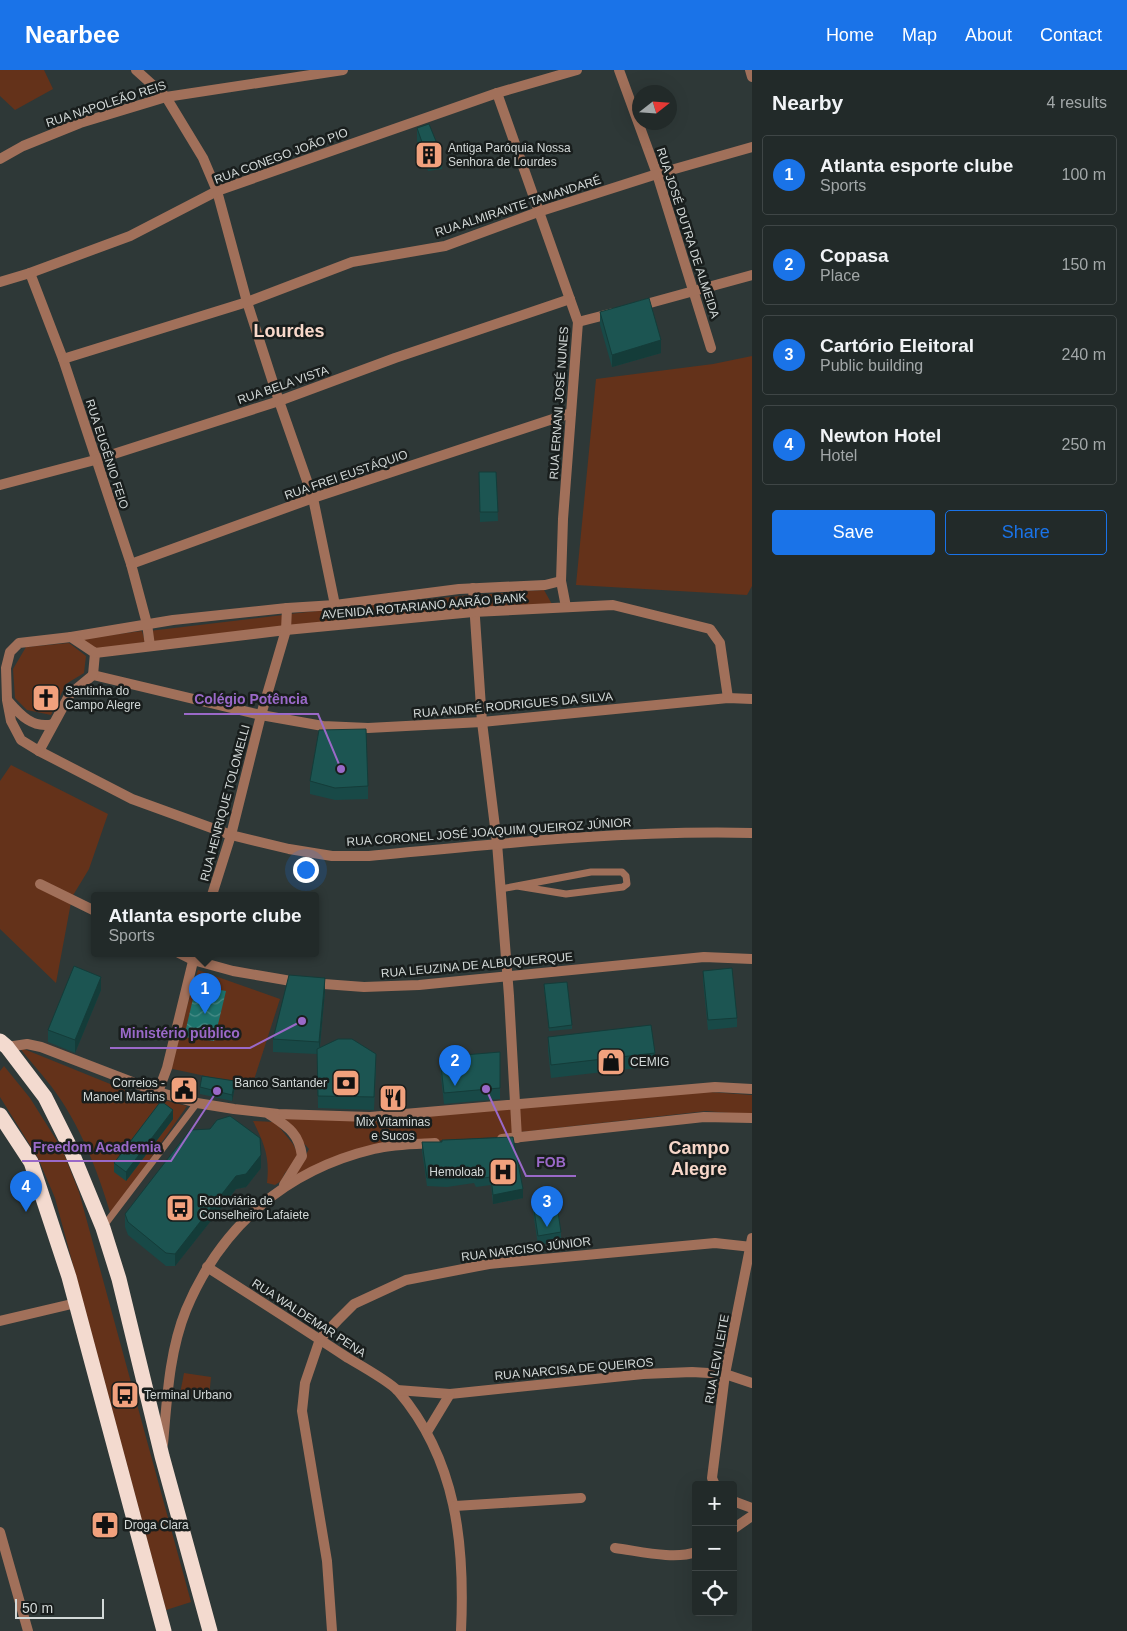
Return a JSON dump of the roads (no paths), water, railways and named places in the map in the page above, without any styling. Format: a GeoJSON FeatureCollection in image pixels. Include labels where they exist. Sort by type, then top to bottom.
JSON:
{"type":"FeatureCollection","features":[{"type":"Feature","properties":{"kind":"highway"},"geometry":{"type":"LineString","coordinates":[[2,1048],[45,1098],[68,1144],[103,1228],[119,1279],[206,1630]]}},
{"type":"Feature","properties":{"kind":"highway"},"geometry":{"type":"LineString","coordinates":[[0,1115],[31,1162],[53,1227],[76,1303],[164,1631]]}},
{"type":"Feature","properties":{"kind":"street"},"geometry":{"type":"LineString","coordinates":[[136,70],[166,97],[204,158],[217,191],[247,302],[313,498],[335,604]]}},
{"type":"Feature","properties":{"kind":"street","name":"RUA NAPOLEÃO REIS"},"geometry":{"type":"LineString","coordinates":[[0,159],[23,146],[80,123],[166,97],[343,70]]}},
{"type":"Feature","properties":{"kind":"street","name":"RUA CONEGO JOÃO PIO"},"geometry":{"type":"LineString","coordinates":[[0,282],[30,273],[130,236],[217,191],[497,93],[576,70]]}},
{"type":"Feature","properties":{"kind":"street","name":"RUA JOSÉ DUTRA DE ALMEIDA"},"geometry":{"type":"LineString","coordinates":[[620,70],[657,174],[711,348]]}},
{"type":"Feature","properties":{"kind":"street"},"geometry":{"type":"LineString","coordinates":[[750,70],[752,76]]}},
{"type":"Feature","properties":{"kind":"street","name":"RUA ERNANI JOSÉ NUNES"},"geometry":{"type":"LineString","coordinates":[[497,93],[578,322],[561,581],[566,607]]}},
{"type":"Feature","properties":{"kind":"street","name":"RUA ALMIRANTE TAMANDARÉ"},"geometry":{"type":"LineString","coordinates":[[63,359],[247,302],[352,262],[445,246],[538,212],[657,174],[752,147]]}},
{"type":"Feature","properties":{"kind":"street","name":"RUA EUGÊNIO FEIO"},"geometry":{"type":"LineString","coordinates":[[30,273],[63,359],[131,564],[147,624],[150,646]]}},
{"type":"Feature","properties":{"kind":"street"},"geometry":{"type":"LineString","coordinates":[[578,322],[752,275]]}},
{"type":"Feature","properties":{"kind":"street","name":"RUA BELA VISTA"},"geometry":{"type":"LineString","coordinates":[[0,485],[95,460],[279,401],[395,358],[570,299]]}},
{"type":"Feature","properties":{"kind":"street","name":"RUA FREI EUSTÁQUIO"},"geometry":{"type":"LineString","coordinates":[[131,564],[313,498],[571,413]]}},
{"type":"Feature","properties":{"kind":"street","name":"AVENIDA ROTARIANO AARÃO BANK"},"geometry":{"type":"LineString","coordinates":[[7,700],[6,668],[10,652],[19,643],[70,638],[147,624],[473,588],[545,586],[561,581]]}},
{"type":"Feature","properties":{"kind":"street"},"geometry":{"type":"LineString","coordinates":[[473,588],[473,612],[482,722],[501,889],[517,1138]]}},
{"type":"Feature","properties":{"kind":"street","name":"AVENIDA ROTARIANO AARÃO BANK"},"geometry":{"type":"LineString","coordinates":[[95,653],[286,630],[473,612],[613,605],[710,629],[720,643],[728,698]]}},
{"type":"Feature","properties":{"kind":"street","name":"RUA HENRIQUE TOLOMELLI"},"geometry":{"type":"LineString","coordinates":[[213,892],[231,835],[286,630],[287,608]]}},
{"type":"Feature","properties":{"kind":"street"},"geometry":{"type":"LineString","coordinates":[[38,751],[70,694],[93,675],[95,653],[70,638]]}},
{"type":"Feature","properties":{"kind":"street","name":"RUA ANDRÉ RODRIGUES DA SILVA"},"geometry":{"type":"LineString","coordinates":[[93,675],[262,715],[323,726],[368,728],[482,722],[728,698],[752,698]]}},
{"type":"Feature","properties":{"kind":"street"},"geometry":{"type":"LineString","coordinates":[[7,700],[20,715],[32,722],[42,726],[53,724]]}},
{"type":"Feature","properties":{"kind":"street","name":"RUA CORONEL JOSÉ JOAQUIM QUEIROZ JÚNIOR"},"geometry":{"type":"LineString","coordinates":[[7,700],[11,721],[21,740],[38,751],[132,799],[231,835],[290,849],[332,856],[369,856],[590,836],[703,832],[752,833]]}},
{"type":"Feature","properties":{"kind":"street"},"geometry":{"type":"LineString","coordinates":[[40,884],[91,909]]}},
{"type":"Feature","properties":{"kind":"street","name":"RUA LEUZINA DE ALBUQUERQUE"},"geometry":{"type":"LineString","coordinates":[[197,957],[233,971],[297,982],[360,986],[419,985],[704,956],[752,959]]}},
{"type":"Feature","properties":{"kind":"street"},"geometry":{"type":"LineString","coordinates":[[158,1092],[167,1068],[194,957]]}},
{"type":"Feature","properties":{"kind":"street"},"geometry":{"type":"LineString","coordinates":[[2,1048],[27,1044],[41,1047],[158,1092],[197,1103],[268,1113],[370,1117],[715,1087],[752,1089]]}},
{"type":"Feature","properties":{"kind":"street"},"geometry":{"type":"LineString","coordinates":[[268,1113],[289,1128],[301,1146],[302,1156],[282,1188]]}},
{"type":"Feature","properties":{"kind":"street"},"geometry":{"type":"LineString","coordinates":[[488,1140],[704,1117],[752,1118]]}},
{"type":"Feature","properties":{"kind":"street"},"geometry":{"type":"LineString","coordinates":[[162,1456],[174,1350],[186,1311],[207,1267],[231,1234],[257,1208],[282,1188],[337,1161],[375,1148],[449,1142]]}},
{"type":"Feature","properties":{"kind":"street","name":"RUA NARCISO JÚNIOR"},"geometry":{"type":"LineString","coordinates":[[332,1631],[327,1562],[302,1411],[305,1383],[320,1339],[354,1304],[406,1280],[489,1264],[666,1246],[715,1243],[752,1244]]}},
{"type":"Feature","properties":{"kind":"street","name":"RUA LEVI LEITE"},"geometry":{"type":"LineString","coordinates":[[713,1481],[712,1478],[725,1374],[752,1244]]}},
{"type":"Feature","properties":{"kind":"street","name":"RUA WALDEMAR PENA"},"geometry":{"type":"LineString","coordinates":[[207,1267],[397,1390]]}},
{"type":"Feature","properties":{"kind":"street"},"geometry":{"type":"LineString","coordinates":[[0,1321],[76,1303]]}},
{"type":"Feature","properties":{"kind":"street","name":"RUA NARCISA DE QUEIROS"},"geometry":{"type":"LineString","coordinates":[[397,1390],[450,1394],[643,1374],[692,1372],[725,1374],[752,1383]]}},
{"type":"Feature","properties":{"kind":"street"},"geometry":{"type":"LineString","coordinates":[[397,1390],[427,1432],[442,1466],[455,1506],[461,1552],[461,1631]]}},
{"type":"Feature","properties":{"kind":"street"},"geometry":{"type":"LineString","coordinates":[[427,1432],[450,1394]]}},
{"type":"Feature","properties":{"kind":"street"},"geometry":{"type":"LineString","coordinates":[[455,1506],[581,1498]]}},
{"type":"Feature","properties":{"kind":"street"},"geometry":{"type":"LineString","coordinates":[[737,1502],[752,1508]]}},
{"type":"Feature","properties":{"kind":"street"},"geometry":{"type":"LineString","coordinates":[[737,1526],[752,1516]]}},
{"type":"Feature","properties":{"kind":"street"},"geometry":{"type":"LineString","coordinates":[[0,1532],[28,1631]]}},
{"type":"Feature","properties":{"kind":"street"},"geometry":{"type":"LineString","coordinates":[[615,1548],[672,1555],[692,1554]]}},
{"type":"Feature","properties":{"kind":"lane"},"geometry":{"type":"LineString","coordinates":[[501,889],[591,872],[622,872],[626,876],[627,884],[623,887],[566,894],[517,886]]}},
{"type":"Feature","properties":{"kind":"lane"},"geometry":{"type":"LineString","coordinates":[[103,1228],[197,1103]]}},
{"type":"Feature","properties":{"kind":"water"},"geometry":{"type":"Polygon","coordinates":[[[196,986],[226,991],[214,1041],[184,1037],[196,986]]]}},
{"type":"Feature","properties":{"kind":"place","name":"Antiga Paróquia Nossa Senhora de Lourdes"},"geometry":{"type":"Point","coordinates":[429,155]}},
{"type":"Feature","properties":{"kind":"place","name":"Santinha do Campo Alegre"},"geometry":{"type":"Point","coordinates":[46,698]}},
{"type":"Feature","properties":{"kind":"place","name":"Colégio Potência"},"geometry":{"type":"Point","coordinates":[341,769]}},
{"type":"Feature","properties":{"kind":"place","name":"Atlanta esporte clube"},"geometry":{"type":"Point","coordinates":[205,1014]}},
{"type":"Feature","properties":{"kind":"place","name":"Ministério público"},"geometry":{"type":"Point","coordinates":[302,1021]}},
{"type":"Feature","properties":{"kind":"place","name":"CEMIG"},"geometry":{"type":"Point","coordinates":[611,1062]}},
{"type":"Feature","properties":{"kind":"place","name":"Banco Santander"},"geometry":{"type":"Point","coordinates":[346,1083]}},
{"type":"Feature","properties":{"kind":"place","name":"Copasa"},"geometry":{"type":"Point","coordinates":[455,1086]}},
{"type":"Feature","properties":{"kind":"place","name":"FOB"},"geometry":{"type":"Point","coordinates":[486,1089]}},
{"type":"Feature","properties":{"kind":"place","name":"Correios - Manoel Martins"},"geometry":{"type":"Point","coordinates":[184,1090]}},
{"type":"Feature","properties":{"kind":"place","name":"Freedom Academia"},"geometry":{"type":"Point","coordinates":[217,1091]}},
{"type":"Feature","properties":{"kind":"place","name":"Mix Vitaminas e Sucos"},"geometry":{"type":"Point","coordinates":[393,1098]}},
{"type":"Feature","properties":{"kind":"place","name":"Hemoloab"},"geometry":{"type":"Point","coordinates":[503,1172]}},
{"type":"Feature","properties":{"kind":"place","name":"Rodoviária de Conselheiro Lafaiete"},"geometry":{"type":"Point","coordinates":[180,1208]}},
{"type":"Feature","properties":{"kind":"place","name":"Newton Hotel"},"geometry":{"type":"Point","coordinates":[26,1212]}},
{"type":"Feature","properties":{"kind":"place","name":"Cartório Eleitoral"},"geometry":{"type":"Point","coordinates":[547,1227]}},
{"type":"Feature","properties":{"kind":"place","name":"Terminal Urbano"},"geometry":{"type":"Point","coordinates":[125,1395]}},
{"type":"Feature","properties":{"kind":"place","name":"Droga Clara"},"geometry":{"type":"Point","coordinates":[105,1525]}},
{"type":"Feature","properties":{"kind":"district","name":"Lourdes"},"geometry":{"type":"Point","coordinates":[289,331]}},
{"type":"Feature","properties":{"kind":"district","name":"Campo Alegre"},"geometry":{"type":"Point","coordinates":[699,1158]}}]}
